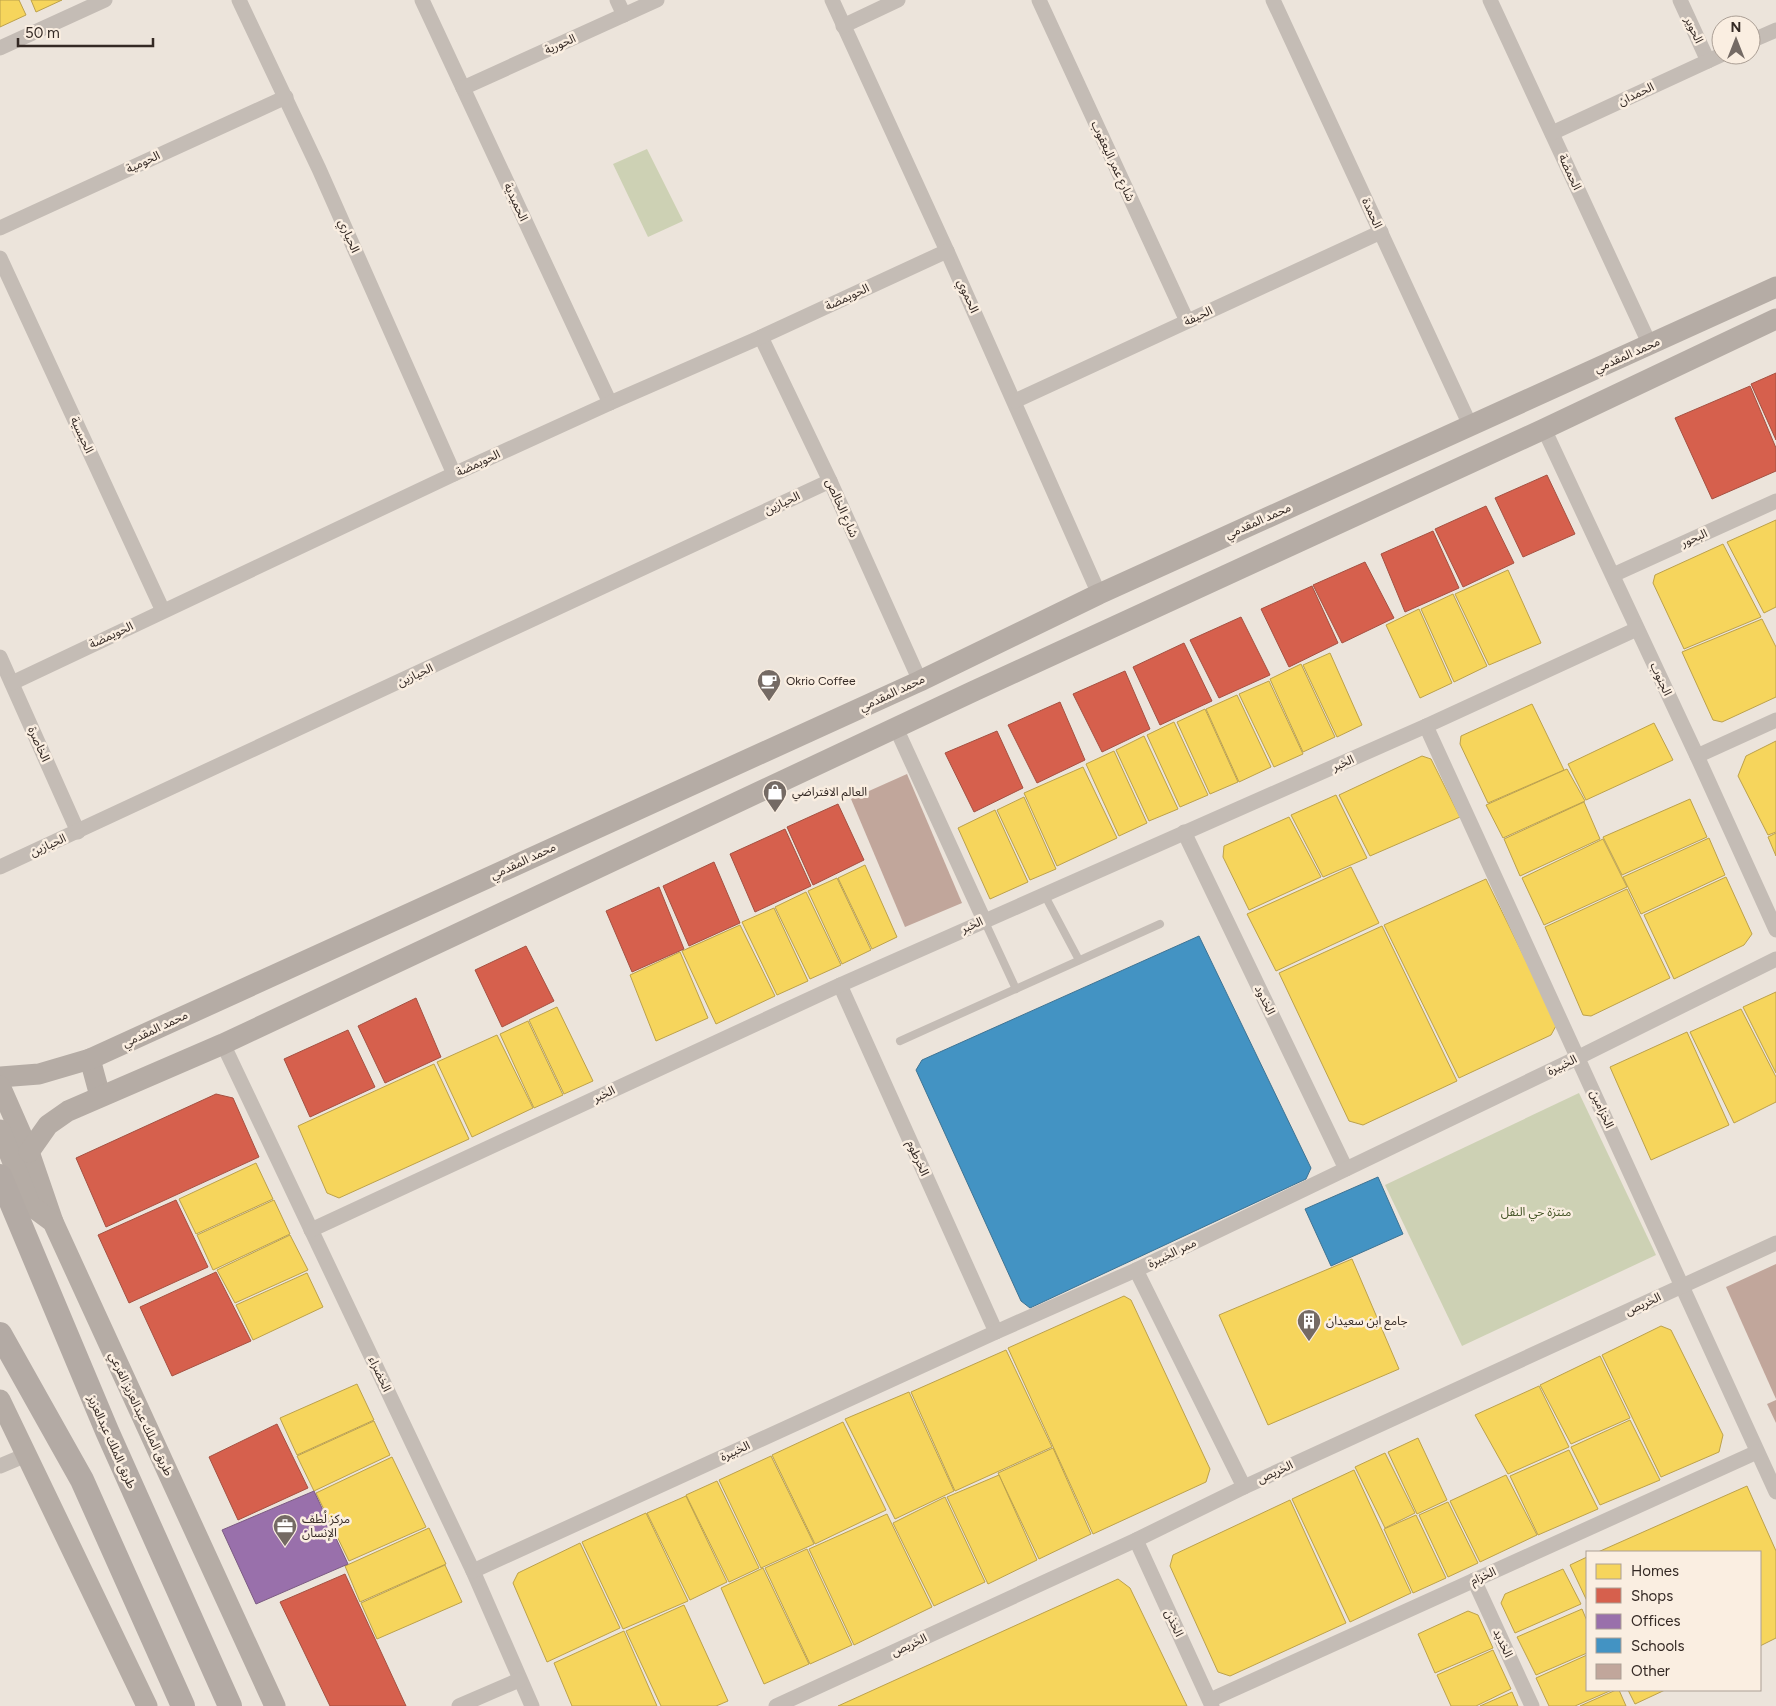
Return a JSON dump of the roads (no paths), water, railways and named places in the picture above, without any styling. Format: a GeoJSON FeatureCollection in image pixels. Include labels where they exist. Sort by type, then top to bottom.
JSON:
{"type":"FeatureCollection","features":[{"type":"Feature","properties":{"kind":"main road","name":"طريق الملك عبدالعزيز"},"geometry":{"type":"LineString","coordinates":[[0,1176],[107,1431],[230,1706]]}},
{"type":"Feature","properties":{"kind":"main road"},"geometry":{"type":"LineString","coordinates":[[0,1334],[82,1480],[183,1706]]}},
{"type":"Feature","properties":{"kind":"street"},"geometry":{"type":"LineString","coordinates":[[0,48],[105,0]]}},
{"type":"Feature","properties":{"kind":"street","name":"الحياري"},"geometry":{"type":"LineString","coordinates":[[239,0],[286,97],[454,474]]}},
{"type":"Feature","properties":{"kind":"street","name":"الحميدية"},"geometry":{"type":"LineString","coordinates":[[422,0],[610,403]]}},
{"type":"Feature","properties":{"kind":"street"},"geometry":{"type":"LineString","coordinates":[[617,0],[624,16]]}},
{"type":"Feature","properties":{"kind":"street","name":"الحورية"},"geometry":{"type":"LineString","coordinates":[[463,88],[657,0]]}},
{"type":"Feature","properties":{"kind":"street","name":"الحموي"},"geometry":{"type":"LineString","coordinates":[[832,0],[1015,401],[1099,594]]}},
{"type":"Feature","properties":{"kind":"street"},"geometry":{"type":"LineString","coordinates":[[843,26],[898,0]]}},
{"type":"Feature","properties":{"kind":"street","name":"شارع عمر اليعقوب"},"geometry":{"type":"LineString","coordinates":[[1039,0],[1187,321]]}},
{"type":"Feature","properties":{"kind":"street","name":"الحمدة"},"geometry":{"type":"LineString","coordinates":[[1273,0],[1470,425]]}},
{"type":"Feature","properties":{"kind":"street","name":"الحمضة"},"geometry":{"type":"LineString","coordinates":[[1490,0],[1650,345]]}},
{"type":"Feature","properties":{"kind":"street","name":"الحوير"},"geometry":{"type":"LineString","coordinates":[[1680,0],[1711,51]]}},
{"type":"Feature","properties":{"kind":"street"},"geometry":{"type":"LineString","coordinates":[[1761,37],[1776,30]]}},
{"type":"Feature","properties":{"kind":"street","name":"الحمدان"},"geometry":{"type":"LineString","coordinates":[[1552,133],[1711,60]]}},
{"type":"Feature","properties":{"kind":"street","name":"الحومية"},"geometry":{"type":"LineString","coordinates":[[0,228],[286,97]]}},
{"type":"Feature","properties":{"kind":"street","name":"الحيفة"},"geometry":{"type":"LineString","coordinates":[[1015,401],[1381,232]]}},
{"type":"Feature","properties":{"kind":"street","name":"الحويمضة"},"geometry":{"type":"LineString","coordinates":[[12,683],[454,474],[761,337],[947,251]]}},
{"type":"Feature","properties":{"kind":"street","name":"الحيسية"},"geometry":{"type":"LineString","coordinates":[[0,258],[163,611]]}},
{"type":"Feature","properties":{"kind":"street","name":"محمد المقدمي"},"geometry":{"type":"LineString","coordinates":[[0,1077],[39,1074],[90,1059],[920,680],[1099,594],[1470,425],[1650,345],[1773,295]]}},
{"type":"Feature","properties":{"kind":"street"},"geometry":{"type":"LineString","coordinates":[[28,1152],[48,1125],[68,1111],[223,1044],[974,691],[1544,429],[1776,319]]}},
{"type":"Feature","properties":{"kind":"street","name":"شارع الخالص"},"geometry":{"type":"LineString","coordinates":[[761,337],[830,481],[920,680]]}},
{"type":"Feature","properties":{"kind":"street","name":"الجنوب"},"geometry":{"type":"LineString","coordinates":[[1544,429],[1776,930]]}},
{"type":"Feature","properties":{"kind":"street","name":"الحيازين"},"geometry":{"type":"LineString","coordinates":[[0,867],[830,481]]}},
{"type":"Feature","properties":{"kind":"street","name":"البحور"},"geometry":{"type":"LineString","coordinates":[[1613,575],[1776,502]]}},
{"type":"Feature","properties":{"kind":"street","name":"الخبر"},"geometry":{"type":"LineString","coordinates":[[311,1230],[840,985],[1426,726],[1637,629]]}},
{"type":"Feature","properties":{"kind":"street","name":"الخاصرة"},"geometry":{"type":"LineString","coordinates":[[0,657],[78,832]]}},
{"type":"Feature","properties":{"kind":"street"},"geometry":{"type":"LineString","coordinates":[[960,661],[974,691]]}},
{"type":"Feature","properties":{"kind":"street"},"geometry":{"type":"LineString","coordinates":[[1697,756],[1776,720]]}},
{"type":"Feature","properties":{"kind":"street","name":"الخزامين"},"geometry":{"type":"LineString","coordinates":[[1426,726],[1579,1057],[1681,1286],[1776,1492]]}},
{"type":"Feature","properties":{"kind":"street"},"geometry":{"type":"LineString","coordinates":[[896,728],[984,920]]}},
{"type":"Feature","properties":{"kind":"street","name":"الخدود"},"geometry":{"type":"LineString","coordinates":[[1184,832],[1346,1169]]}},
{"type":"Feature","properties":{"kind":"street","name":"الخبيرة"},"geometry":{"type":"LineString","coordinates":[[1346,1169],[1579,1057],[1776,958]]}},
{"type":"Feature","properties":{"kind":"street","name":"الخرطوم"},"geometry":{"type":"LineString","coordinates":[[840,985],[996,1332]]}},
{"type":"Feature","properties":{"kind":"street","name":"الخضراء"},"geometry":{"type":"LineString","coordinates":[[223,1044],[473,1571],[532,1706]]}},
{"type":"Feature","properties":{"kind":"street"},"geometry":{"type":"LineString","coordinates":[[90,1059],[100,1096]]}},
{"type":"Feature","properties":{"kind":"street"},"geometry":{"type":"LineString","coordinates":[[0,1086],[28,1152],[53,1222]]}},
{"type":"Feature","properties":{"kind":"street","name":"طريق الملك عبدالعزيز الفرعي"},"geometry":{"type":"LineString","coordinates":[[0,1130],[30,1205],[53,1222],[275,1706]]}},
{"type":"Feature","properties":{"kind":"street","name":"ممر الخبيرة"},"geometry":{"type":"LineString","coordinates":[[996,1332],[1136,1270],[1346,1169]]}},
{"type":"Feature","properties":{"kind":"street","name":"الخريص"},"geometry":{"type":"LineString","coordinates":[[776,1706],[1136,1540],[1244,1487],[1776,1242]]}},
{"type":"Feature","properties":{"kind":"street"},"geometry":{"type":"LineString","coordinates":[[1136,1270],[1244,1487]]}},
{"type":"Feature","properties":{"kind":"street","name":"الخبيرة"},"geometry":{"type":"LineString","coordinates":[[473,1571],[996,1332]]}},
{"type":"Feature","properties":{"kind":"street"},"geometry":{"type":"LineString","coordinates":[[0,1400],[147,1706]]}},
{"type":"Feature","properties":{"kind":"street","name":"الخزام"},"geometry":{"type":"LineString","coordinates":[[1211,1703],[1474,1580],[1757,1452]]}},
{"type":"Feature","properties":{"kind":"street"},"geometry":{"type":"LineString","coordinates":[[0,1466],[26,1455]]}},
{"type":"Feature","properties":{"kind":"street","name":"الخذن"},"geometry":{"type":"LineString","coordinates":[[1136,1540],[1211,1703]]}},
{"type":"Feature","properties":{"kind":"street","name":"الخديد"},"geometry":{"type":"LineString","coordinates":[[1474,1580],[1532,1706]]}},
{"type":"Feature","properties":{"kind":"street"},"geometry":{"type":"LineString","coordinates":[[459,1706],[520,1680]]}},
{"type":"Feature","properties":{"kind":"lane"},"geometry":{"type":"LineString","coordinates":[[1044,894],[1080,960]]}},
{"type":"Feature","properties":{"kind":"lane"},"geometry":{"type":"LineString","coordinates":[[984,920],[1016,989]]}},
{"type":"Feature","properties":{"kind":"lane"},"geometry":{"type":"LineString","coordinates":[[900,1041],[1160,924]]}},
{"type":"Feature","properties":{"kind":"place","name":"Okrio Coffee"},"geometry":{"type":"Point","coordinates":[769,702]}},
{"type":"Feature","properties":{"kind":"place","name":"العالم الافتراضي"},"geometry":{"type":"Point","coordinates":[775,813]}},
{"type":"Feature","properties":{"kind":"place","name":"جامع ابن سعيدان"},"geometry":{"type":"Point","coordinates":[1309,1342]}},
{"type":"Feature","properties":{"kind":"place","name":"مركز لُطف الإنسان"},"geometry":{"type":"Point","coordinates":[285,1547]}},
{"type":"Feature","properties":{"kind":"park label","name":"منتزة حي النفل"},"geometry":{"type":"Point","coordinates":[1536,1212]}}]}
